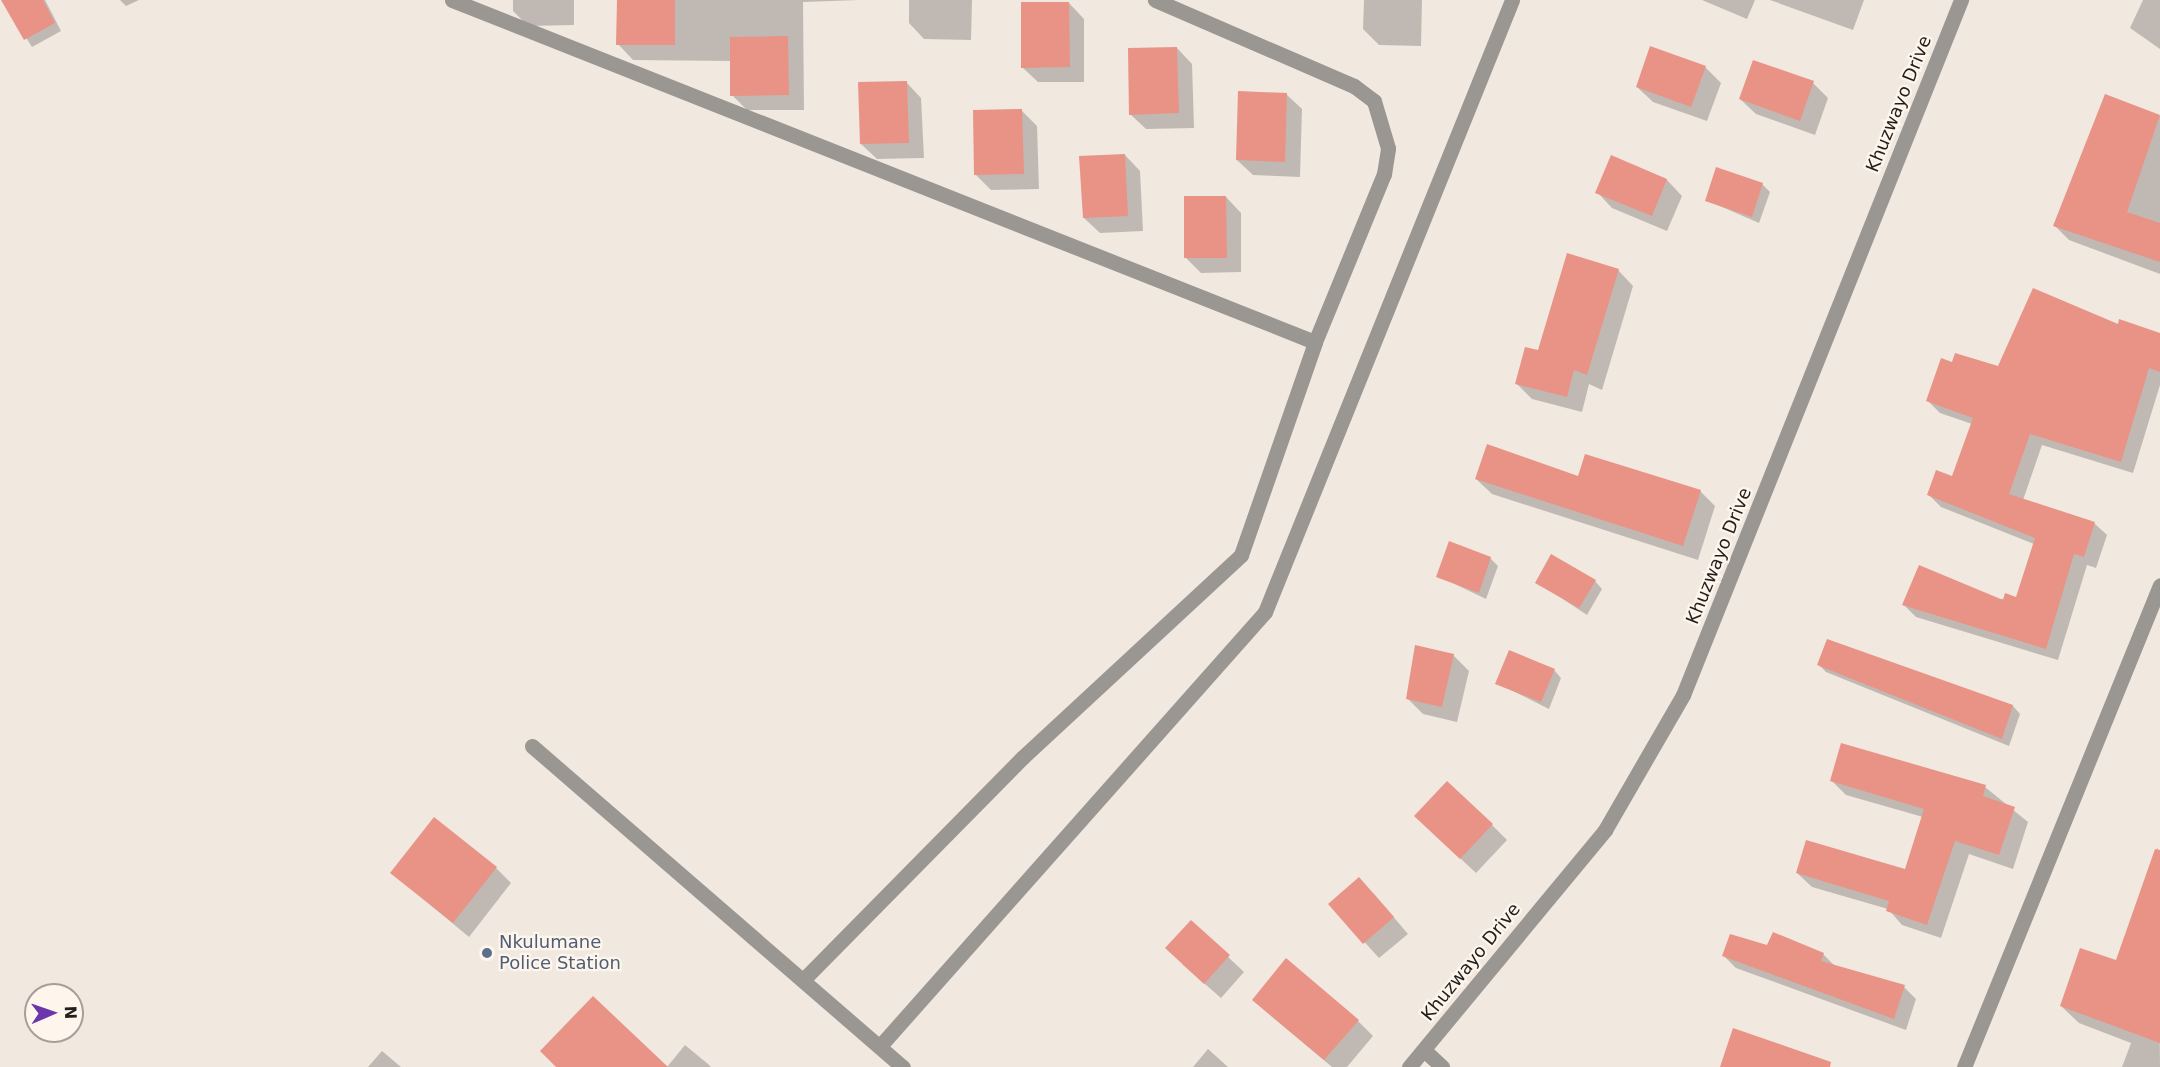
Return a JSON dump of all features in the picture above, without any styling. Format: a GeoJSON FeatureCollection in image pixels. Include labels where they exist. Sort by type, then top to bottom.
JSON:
{"type":"FeatureCollection","features":[{"type":"Feature","properties":{"kind":"street"},"geometry":{"type":"LineString","coordinates":[[452,0],[1315,342]]}},
{"type":"Feature","properties":{"kind":"street"},"geometry":{"type":"LineString","coordinates":[[803,980],[1023,757],[1241,555],[1315,342],[1384,174],[1388,148],[1374,101],[1354,86],[1155,0]]}},
{"type":"Feature","properties":{"kind":"street"},"geometry":{"type":"LineString","coordinates":[[880,1046],[1265,612],[1512,0]]}},
{"type":"Feature","properties":{"kind":"street","name":"Khuzwayo Drive"},"geometry":{"type":"LineString","coordinates":[[1409,1067],[1605,830],[1683,695],[1961,0]]}},
{"type":"Feature","properties":{"kind":"street"},"geometry":{"type":"LineString","coordinates":[[1964,1067],[2160,585]]}},
{"type":"Feature","properties":{"kind":"street"},"geometry":{"type":"LineString","coordinates":[[532,746],[903,1067]]}},
{"type":"Feature","properties":{"kind":"street"},"geometry":{"type":"LineString","coordinates":[[1424,1050],[1442,1067]]}},
{"type":"Feature","properties":{"kind":"building"},"geometry":{"type":"Polygon","coordinates":[[[1,0],[43,0],[55,23],[24,40],[1,0]]]}},
{"type":"Feature","properties":{"kind":"building"},"geometry":{"type":"Polygon","coordinates":[[[617,0],[675,0],[675,45],[616,45],[617,0]]]}},
{"type":"Feature","properties":{"kind":"building"},"geometry":{"type":"Polygon","coordinates":[[[1021,2],[1069,2],[1070,67],[1021,68],[1021,2]]]}},
{"type":"Feature","properties":{"kind":"building"},"geometry":{"type":"Polygon","coordinates":[[[788,36],[789,95],[730,96],[730,37],[788,36]]]}},
{"type":"Feature","properties":{"kind":"building"},"geometry":{"type":"Polygon","coordinates":[[[1650,46],[1706,66],[1691,107],[1636,87],[1650,46]]]}},
{"type":"Feature","properties":{"kind":"building"},"geometry":{"type":"Polygon","coordinates":[[[1177,47],[1179,113],[1129,115],[1128,48],[1177,47]]]}},
{"type":"Feature","properties":{"kind":"building"},"geometry":{"type":"Polygon","coordinates":[[[1753,60],[1814,81],[1800,121],[1739,99],[1753,60]]]}},
{"type":"Feature","properties":{"kind":"building"},"geometry":{"type":"Polygon","coordinates":[[[907,81],[909,143],[860,144],[858,82],[907,81]]]}},
{"type":"Feature","properties":{"kind":"building"},"geometry":{"type":"Polygon","coordinates":[[[1238,91],[1287,93],[1285,162],[1236,160],[1238,91]]]}},
{"type":"Feature","properties":{"kind":"building"},"geometry":{"type":"Polygon","coordinates":[[[2105,94],[2160,115],[2127,212],[2160,223],[2160,262],[2053,226],[2105,94]]]}},
{"type":"Feature","properties":{"kind":"building"},"geometry":{"type":"Polygon","coordinates":[[[1022,109],[1024,174],[974,175],[973,110],[1022,109]]]}},
{"type":"Feature","properties":{"kind":"building"},"geometry":{"type":"Polygon","coordinates":[[[1125,154],[1128,216],[1083,218],[1079,156],[1125,154]]]}},
{"type":"Feature","properties":{"kind":"building"},"geometry":{"type":"Polygon","coordinates":[[[1611,155],[1667,179],[1652,216],[1595,193],[1611,155]]]}},
{"type":"Feature","properties":{"kind":"building"},"geometry":{"type":"Polygon","coordinates":[[[1716,167],[1763,183],[1752,217],[1705,201],[1716,167]]]}},
{"type":"Feature","properties":{"kind":"building"},"geometry":{"type":"Polygon","coordinates":[[[1184,196],[1226,196],[1227,258],[1184,258],[1184,196]]]}},
{"type":"Feature","properties":{"kind":"building"},"geometry":{"type":"Polygon","coordinates":[[[1567,253],[1619,269],[1587,375],[1574,370],[1567,397],[1515,384],[1525,347],[1538,350],[1567,253]]]}},
{"type":"Feature","properties":{"kind":"building"},"geometry":{"type":"Polygon","coordinates":[[[2033,288],[2118,324],[2119,319],[2160,333],[2160,372],[2149,368],[2121,462],[2030,434],[2009,494],[2095,522],[2084,557],[2074,554],[2046,649],[1902,605],[1919,565],[2003,600],[2005,593],[2016,597],[2035,538],[1927,495],[1936,470],[1952,476],[1973,418],[1926,401],[1941,358],[1952,362],[1955,353],[1998,366],[2033,288]]]}},
{"type":"Feature","properties":{"kind":"building"},"geometry":{"type":"Polygon","coordinates":[[[1487,444],[1578,476],[1585,454],[1701,490],[1683,546],[1475,479],[1487,444]]]}},
{"type":"Feature","properties":{"kind":"building"},"geometry":{"type":"Polygon","coordinates":[[[1449,541],[1491,557],[1479,593],[1436,577],[1449,541]]]}},
{"type":"Feature","properties":{"kind":"building"},"geometry":{"type":"Polygon","coordinates":[[[1551,554],[1596,580],[1579,608],[1535,583],[1551,554]]]}},
{"type":"Feature","properties":{"kind":"building"},"geometry":{"type":"Polygon","coordinates":[[[1827,639],[2013,705],[2002,739],[1817,665],[1827,639]]]}},
{"type":"Feature","properties":{"kind":"building"},"geometry":{"type":"Polygon","coordinates":[[[1415,645],[1454,654],[1442,707],[1406,699],[1415,645]]]}},
{"type":"Feature","properties":{"kind":"building"},"geometry":{"type":"Polygon","coordinates":[[[1509,650],[1555,669],[1541,702],[1495,684],[1509,650]]]}},
{"type":"Feature","properties":{"kind":"building"},"geometry":{"type":"Polygon","coordinates":[[[1841,743],[1986,785],[1983,796],[2015,807],[1999,855],[1955,841],[1927,925],[1886,911],[1889,901],[1796,873],[1806,840],[1905,869],[1924,809],[1830,781],[1841,743]]]}},
{"type":"Feature","properties":{"kind":"building"},"geometry":{"type":"Polygon","coordinates":[[[1447,781],[1493,824],[1460,859],[1414,816],[1447,781]]]}},
{"type":"Feature","properties":{"kind":"building"},"geometry":{"type":"Polygon","coordinates":[[[434,817],[497,867],[453,923],[390,873],[434,817]]]}},
{"type":"Feature","properties":{"kind":"building"},"geometry":{"type":"Polygon","coordinates":[[[2155,849],[2160,850],[2160,1043],[2060,1006],[2080,948],[2116,960],[2155,849]]]}},
{"type":"Feature","properties":{"kind":"building"},"geometry":{"type":"Polygon","coordinates":[[[1359,877],[1394,917],[1363,944],[1328,904],[1359,877]]]}},
{"type":"Feature","properties":{"kind":"building"},"geometry":{"type":"Polygon","coordinates":[[[1191,920],[1230,955],[1204,984],[1165,948],[1191,920]]]}},
{"type":"Feature","properties":{"kind":"building"},"geometry":{"type":"Polygon","coordinates":[[[1773,932],[1824,953],[1821,961],[1905,985],[1894,1019],[1722,956],[1730,934],[1767,945],[1773,932]]]}},
{"type":"Feature","properties":{"kind":"building"},"geometry":{"type":"Polygon","coordinates":[[[1286,958],[1359,1020],[1324,1060],[1252,1000],[1286,958]]]}},
{"type":"Feature","properties":{"kind":"building"},"geometry":{"type":"Polygon","coordinates":[[[593,996],[668,1067],[556,1067],[540,1051],[593,996]]]}},
{"type":"Feature","properties":{"kind":"building"},"geometry":{"type":"Polygon","coordinates":[[[1733,1028],[1831,1062],[1830,1067],[1720,1067],[1733,1028]]]}},
{"type":"Feature","properties":{"kind":"place","name":"Nkulumane Police Station"},"geometry":{"type":"Point","coordinates":[487,953]}}]}
